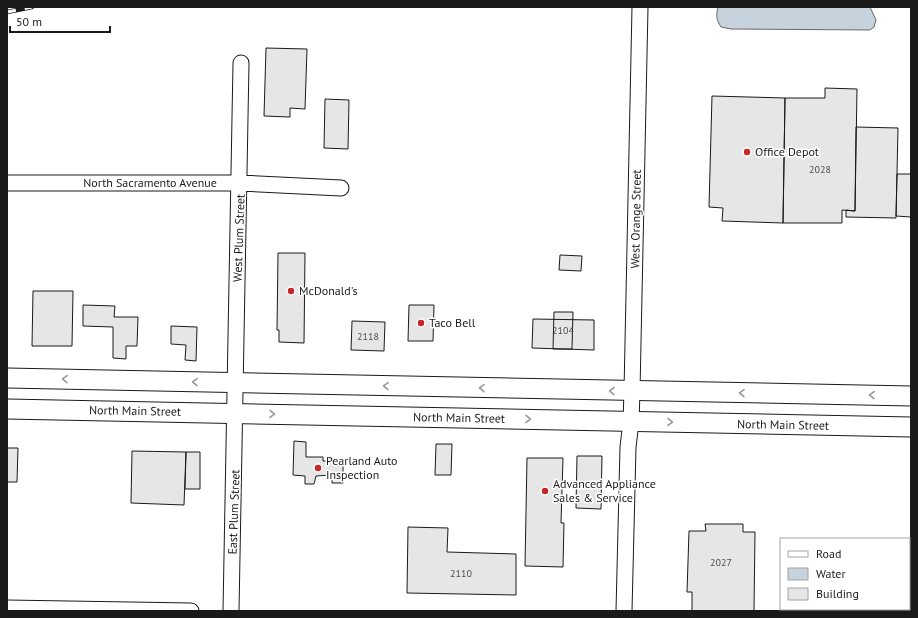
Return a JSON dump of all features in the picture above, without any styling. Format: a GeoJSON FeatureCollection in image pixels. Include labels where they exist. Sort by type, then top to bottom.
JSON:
{"type":"FeatureCollection","features":[{"type":"Feature","properties":{"kind":"main road"},"geometry":{"type":"LineString","coordinates":[[7,378],[911,396]]}},
{"type":"Feature","properties":{"kind":"main road","name":"North Main Street"},"geometry":{"type":"LineString","coordinates":[[7,408],[911,427]]}},
{"type":"Feature","properties":{"kind":"street","name":"West Orange Street"},"geometry":{"type":"LineString","coordinates":[[624,611],[628,447],[631,422],[632,391],[641,10]]}},
{"type":"Feature","properties":{"kind":"street","name":"West Plum Street"},"geometry":{"type":"LineString","coordinates":[[233,413],[240,183],[241,63]]}},
{"type":"Feature","properties":{"kind":"street","name":"North Sacramento Avenue"},"geometry":{"type":"LineString","coordinates":[[7,183],[240,183],[341,188]]}},
{"type":"Feature","properties":{"kind":"street","name":"East Plum Street"},"geometry":{"type":"LineString","coordinates":[[231,611],[236,451],[233,413]]}},
{"type":"Feature","properties":{"kind":"street"},"geometry":{"type":"LineString","coordinates":[[7,608],[191,611]]}},
{"type":"Feature","properties":{"kind":"water"},"geometry":{"type":"Polygon","coordinates":[[[718,7],[870,7],[876,20],[874,27],[870,30],[731,29],[721,27],[718,22],[718,7]]]}},
{"type":"Feature","properties":{"kind":"building"},"geometry":{"type":"Polygon","coordinates":[[[266,48],[307,49],[305,109],[290,108],[290,117],[264,116],[266,48]]]}},
{"type":"Feature","properties":{"kind":"building"},"geometry":{"type":"Polygon","coordinates":[[[825,88],[857,89],[855,211],[842,210],[842,223],[783,223],[785,98],[825,98],[825,88]]]}},
{"type":"Feature","properties":{"kind":"building","name":"Office Depot"},"geometry":{"type":"Polygon","coordinates":[[[712,96],[785,98],[783,223],[722,221],[723,208],[709,207],[712,96]]]}},
{"type":"Feature","properties":{"kind":"building"},"geometry":{"type":"Polygon","coordinates":[[[325,99],[349,100],[348,149],[324,148],[325,99]]]}},
{"type":"Feature","properties":{"kind":"building"},"geometry":{"type":"Polygon","coordinates":[[[856,127],[898,128],[896,218],[846,217],[846,210],[855,211],[856,127]]]}},
{"type":"Feature","properties":{"kind":"building"},"geometry":{"type":"Polygon","coordinates":[[[897,174],[911,174],[911,217],[896,216],[897,174]]]}},
{"type":"Feature","properties":{"kind":"building","name":"McDonald's"},"geometry":{"type":"Polygon","coordinates":[[[278,253],[305,253],[304,343],[279,342],[279,330],[277,330],[278,253]]]}},
{"type":"Feature","properties":{"kind":"building"},"geometry":{"type":"Polygon","coordinates":[[[560,255],[582,256],[581,271],[559,270],[560,255]]]}},
{"type":"Feature","properties":{"kind":"building"},"geometry":{"type":"Polygon","coordinates":[[[33,291],[73,291],[72,346],[32,346],[33,291]]]}},
{"type":"Feature","properties":{"kind":"building"},"geometry":{"type":"Polygon","coordinates":[[[83,305],[115,306],[114,317],[138,317],[137,346],[126,346],[126,359],[113,358],[113,327],[83,326],[83,305]]]}},
{"type":"Feature","properties":{"kind":"building","name":"Taco Bell"},"geometry":{"type":"Polygon","coordinates":[[[409,305],[434,305],[433,341],[408,341],[409,305]]]}},
{"type":"Feature","properties":{"kind":"building"},"geometry":{"type":"Polygon","coordinates":[[[554,312],[573,312],[572,349],[553,349],[554,312]]]}},
{"type":"Feature","properties":{"kind":"building"},"geometry":{"type":"Polygon","coordinates":[[[533,319],[594,320],[594,350],[532,348],[533,319]]]}},
{"type":"Feature","properties":{"kind":"building"},"geometry":{"type":"Polygon","coordinates":[[[352,321],[385,322],[384,351],[351,350],[352,321]]]}},
{"type":"Feature","properties":{"kind":"building"},"geometry":{"type":"Polygon","coordinates":[[[171,326],[197,327],[196,361],[185,360],[186,345],[171,344],[171,326]]]}},
{"type":"Feature","properties":{"kind":"building","name":"Pearland Auto Inspection"},"geometry":{"type":"Polygon","coordinates":[[[294,441],[306,442],[306,457],[323,457],[323,461],[343,461],[343,483],[332,483],[332,475],[316,476],[314,484],[305,484],[305,476],[293,475],[294,441]]]}},
{"type":"Feature","properties":{"kind":"building"},"geometry":{"type":"Polygon","coordinates":[[[436,444],[452,444],[451,475],[435,475],[436,444]]]}},
{"type":"Feature","properties":{"kind":"building"},"geometry":{"type":"Polygon","coordinates":[[[7,448],[18,448],[17,482],[7,482],[7,448]]]}},
{"type":"Feature","properties":{"kind":"building"},"geometry":{"type":"Polygon","coordinates":[[[132,451],[186,452],[184,505],[131,503],[132,451]]]}},
{"type":"Feature","properties":{"kind":"building"},"geometry":{"type":"Polygon","coordinates":[[[186,452],[200,452],[200,489],[185,489],[186,452]]]}},
{"type":"Feature","properties":{"kind":"building"},"geometry":{"type":"Polygon","coordinates":[[[577,456],[602,456],[601,509],[576,508],[577,456]]]}},
{"type":"Feature","properties":{"kind":"building","name":"Advanced Appliance Sales & Service"},"geometry":{"type":"Polygon","coordinates":[[[527,458],[563,458],[561,523],[564,523],[563,567],[525,566],[527,458]]]}},
{"type":"Feature","properties":{"kind":"building"},"geometry":{"type":"Polygon","coordinates":[[[705,524],[743,524],[743,532],[755,532],[754,611],[692,611],[692,592],[687,592],[689,531],[706,531],[705,524]]]}},
{"type":"Feature","properties":{"kind":"building"},"geometry":{"type":"Polygon","coordinates":[[[408,527],[448,528],[447,552],[516,554],[516,595],[407,593],[408,527]]]}},
{"type":"Feature","properties":{"kind":"railway"},"geometry":{"type":"LineString","coordinates":[[7,12],[32,7]]}},
{"type":"Feature","properties":{"kind":"place","name":"Office Depot"},"geometry":{"type":"Point","coordinates":[747,152]}},
{"type":"Feature","properties":{"kind":"place","name":"McDonald's"},"geometry":{"type":"Point","coordinates":[291,291]}},
{"type":"Feature","properties":{"kind":"place","name":"Taco Bell"},"geometry":{"type":"Point","coordinates":[421,323]}},
{"type":"Feature","properties":{"kind":"place","name":"Pearland Auto Inspection"},"geometry":{"type":"Point","coordinates":[318,468]}},
{"type":"Feature","properties":{"kind":"place","name":"Advanced Appliance Sales & Service"},"geometry":{"type":"Point","coordinates":[545,491]}}]}
